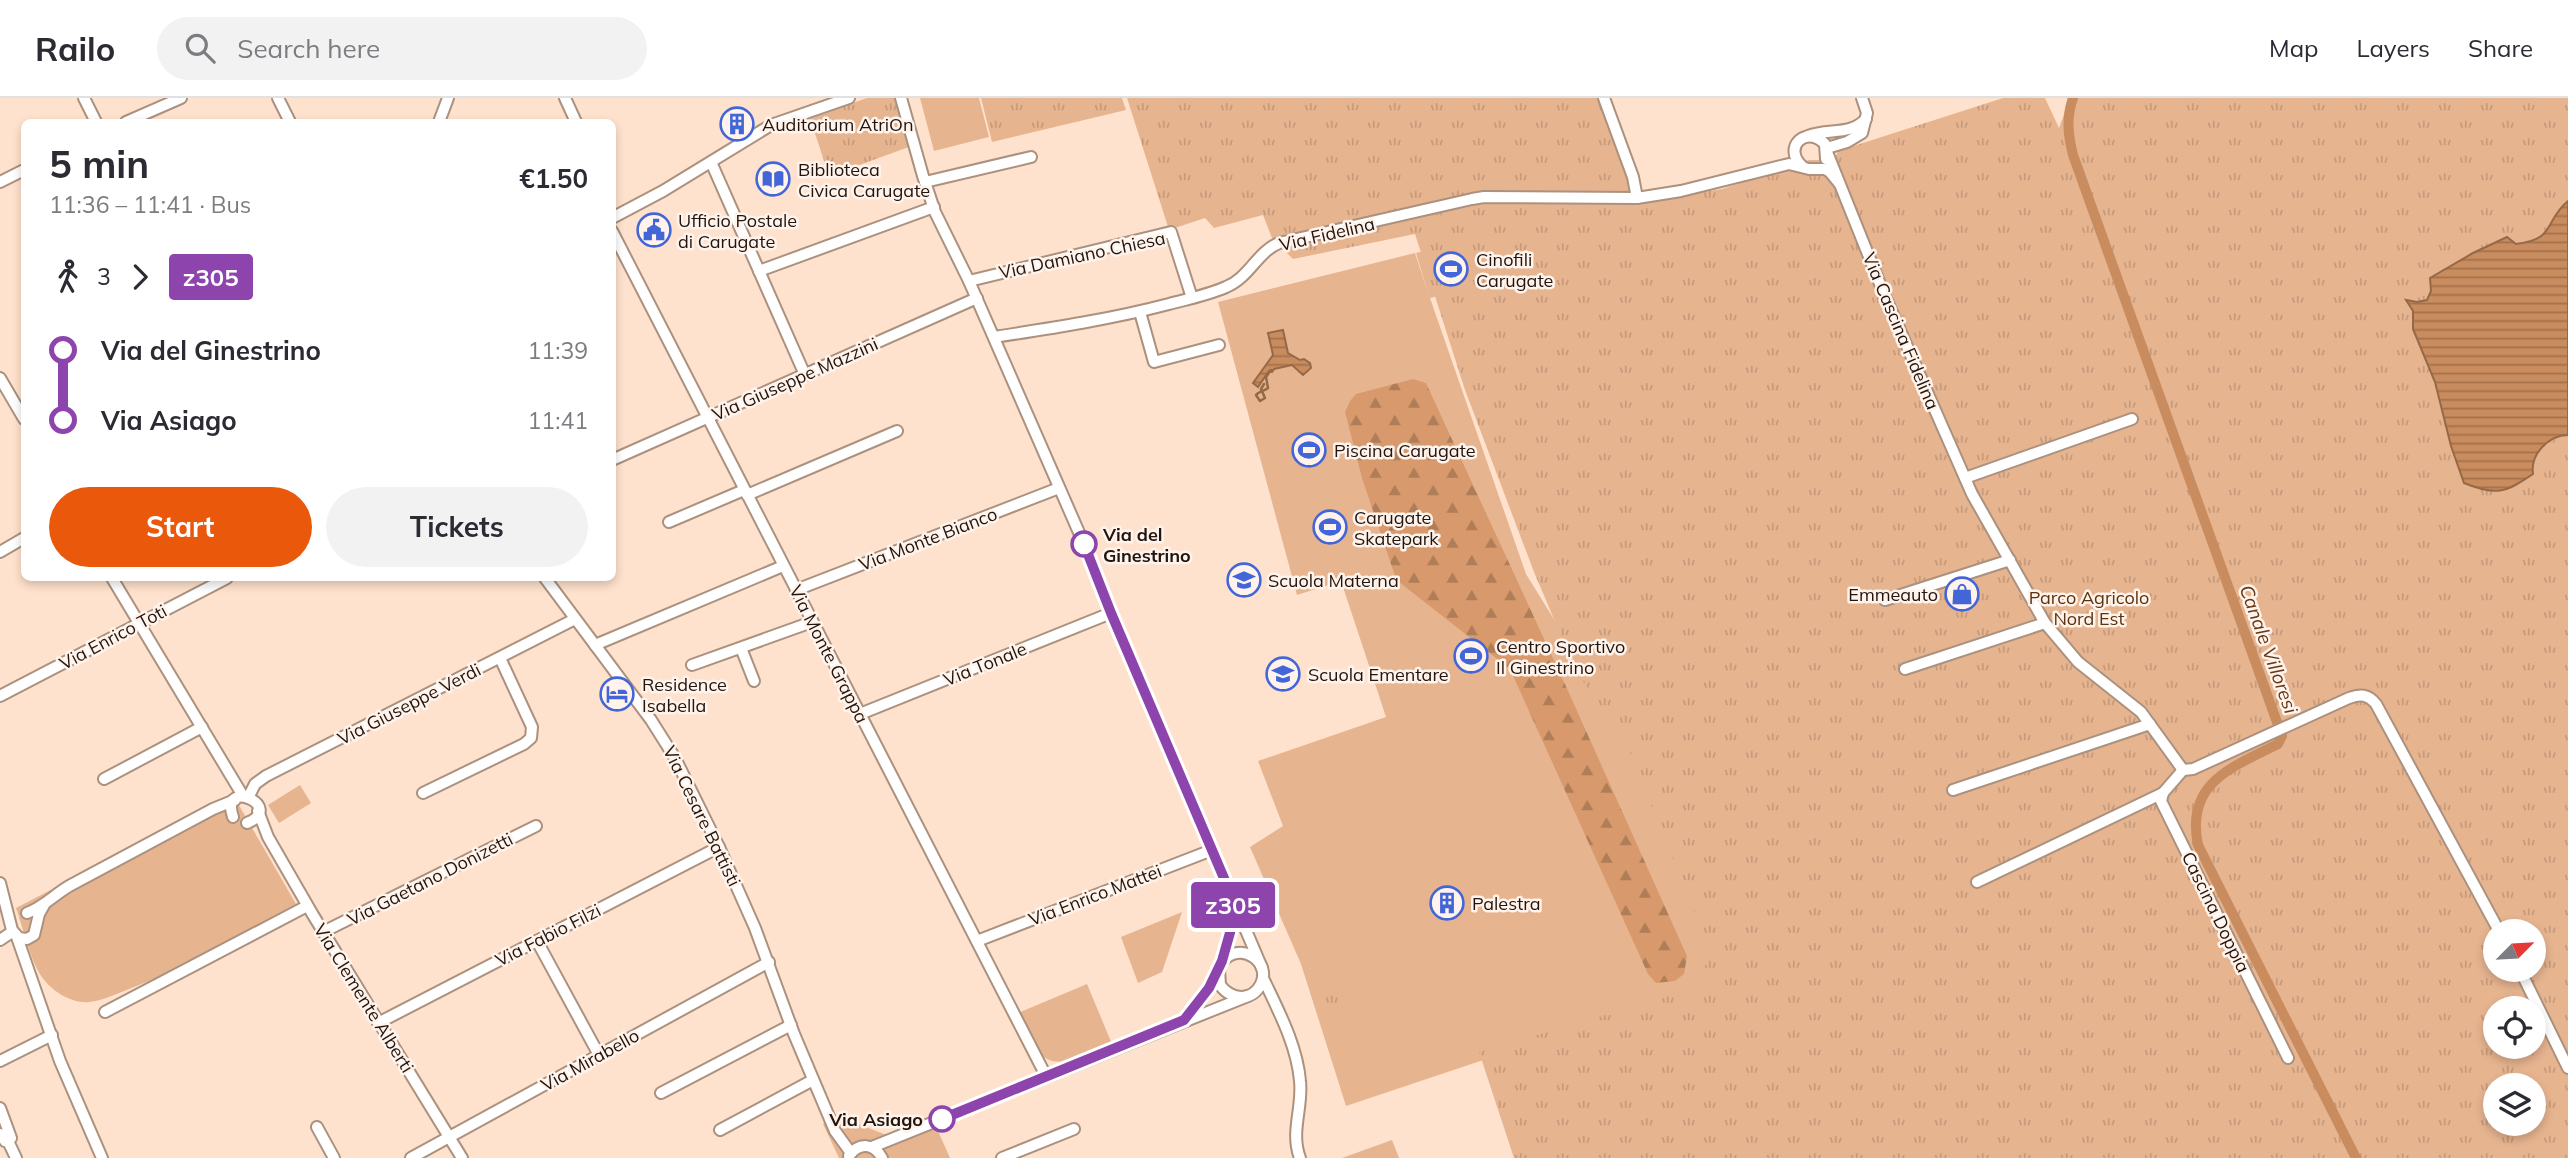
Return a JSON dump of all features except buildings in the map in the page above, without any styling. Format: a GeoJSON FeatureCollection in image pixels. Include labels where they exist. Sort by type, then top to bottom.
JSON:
{"type":"FeatureCollection","features":[{"type":"Feature","properties":{"kind":"street"},"geometry":{"type":"LineString","coordinates":[[84,98],[94,119]]}},
{"type":"Feature","properties":{"kind":"street"},"geometry":{"type":"LineString","coordinates":[[278,98],[288,119]]}},
{"type":"Feature","properties":{"kind":"street"},"geometry":{"type":"LineString","coordinates":[[440,119],[448,98]]}},
{"type":"Feature","properties":{"kind":"street"},"geometry":{"type":"LineString","coordinates":[[565,98],[575,119]]}},
{"type":"Feature","properties":{"kind":"street"},"geometry":{"type":"LineString","coordinates":[[616,216],[771,125],[849,98]]}},
{"type":"Feature","properties":{"kind":"street"},"geometry":{"type":"LineString","coordinates":[[901,98],[934,207],[994,337],[1213,850],[1263,981]]}},
{"type":"Feature","properties":{"kind":"street"},"geometry":{"type":"LineString","coordinates":[[1604,98],[1633,177],[1637,198]]}},
{"type":"Feature","properties":{"kind":"street"},"geometry":{"type":"LineString","coordinates":[[1827,150],[1862,133],[1866,119],[1862,98]]}},
{"type":"Feature","properties":{"kind":"street"},"geometry":{"type":"LineString","coordinates":[[132,119],[174,99]]}},
{"type":"Feature","properties":{"kind":"street"},"geometry":{"type":"LineString","coordinates":[[1803,137],[1821,131],[1850,131],[1866,119]]}},
{"type":"Feature","properties":{"kind":"street"},"geometry":{"type":"LineString","coordinates":[[1803,137],[1818,137],[1827,150],[1825,161],[1814,169]]}},
{"type":"Feature","properties":{"kind":"street","name":"Via Fidelina"},"geometry":{"type":"LineString","coordinates":[[1765,170],[1795,147],[1803,137]]}},
{"type":"Feature","properties":{"kind":"street"},"geometry":{"type":"LineString","coordinates":[[1795,147],[1795,158],[1802,166]]}},
{"type":"Feature","properties":{"kind":"street","name":"Via Cascina Fidelina"},"geometry":{"type":"LineString","coordinates":[[1827,150],[1884,294],[1965,478],[2045,623],[2078,662],[2141,712],[2183,770]]}},
{"type":"Feature","properties":{"kind":"street"},"geometry":{"type":"LineString","coordinates":[[925,182],[1031,157]]}},
{"type":"Feature","properties":{"kind":"street"},"geometry":{"type":"LineString","coordinates":[[711,162],[805,375]]}},
{"type":"Feature","properties":{"kind":"street","name":"Via Fidelina"},"geometry":{"type":"LineString","coordinates":[[994,337],[1140,312],[1192,298],[1231,285],[1241,278],[1264,251],[1279,243],[1472,199],[1637,198],[1681,191],[1789,164],[1814,169]]}},
{"type":"Feature","properties":{"kind":"street"},"geometry":{"type":"LineString","coordinates":[[1814,169],[1830,172],[1839,183]]}},
{"type":"Feature","properties":{"kind":"street"},"geometry":{"type":"LineString","coordinates":[[0,182],[21,172]]}},
{"type":"Feature","properties":{"kind":"street"},"geometry":{"type":"LineString","coordinates":[[759,271],[934,207]]}},
{"type":"Feature","properties":{"kind":"street","name":"Via Damiano Chiesa"},"geometry":{"type":"LineString","coordinates":[[969,281],[1171,232],[1192,298]]}},
{"type":"Feature","properties":{"kind":"street","name":"Via Monte Grappa"},"geometry":{"type":"LineString","coordinates":[[616,245],[1046,1076]]}},
{"type":"Feature","properties":{"kind":"street","name":"Via Giuseppe Mazzini"},"geometry":{"type":"LineString","coordinates":[[616,458],[977,298]]}},
{"type":"Feature","properties":{"kind":"street"},"geometry":{"type":"LineString","coordinates":[[1140,312],[1154,362],[1219,345]]}},
{"type":"Feature","properties":{"kind":"street"},"geometry":{"type":"LineString","coordinates":[[0,378],[21,414]]}},
{"type":"Feature","properties":{"kind":"street"},"geometry":{"type":"LineString","coordinates":[[1965,478],[2132,419]]}},
{"type":"Feature","properties":{"kind":"street"},"geometry":{"type":"LineString","coordinates":[[668,522],[897,431]]}},
{"type":"Feature","properties":{"kind":"street","name":"Via Monte Bianco"},"geometry":{"type":"LineString","coordinates":[[796,590],[1059,488]]}},
{"type":"Feature","properties":{"kind":"street"},"geometry":{"type":"LineString","coordinates":[[0,552],[21,540]]}},
{"type":"Feature","properties":{"kind":"street"},"geometry":{"type":"LineString","coordinates":[[1885,600],[2010,560]]}},
{"type":"Feature","properties":{"kind":"street"},"geometry":{"type":"LineString","coordinates":[[595,645],[783,566]]}},
{"type":"Feature","properties":{"kind":"street"},"geometry":{"type":"LineString","coordinates":[[114,581],[242,797],[257,803],[255,819],[247,823],[220,812],[206,814]]}},
{"type":"Feature","properties":{"kind":"street","name":"Via Enrico Toti"},"geometry":{"type":"LineString","coordinates":[[0,696],[221,581]]}},
{"type":"Feature","properties":{"kind":"street","name":"Via Cesare Battisti"},"geometry":{"type":"LineString","coordinates":[[547,581],[663,737],[719,847],[769,962],[813,1080],[836,1133],[850,1155]]}},
{"type":"Feature","properties":{"kind":"street","name":"Via Tonale"},"geometry":{"type":"LineString","coordinates":[[860,714],[1111,613]]}},
{"type":"Feature","properties":{"kind":"street","name":"Via Giuseppe Verdi"},"geometry":{"type":"LineString","coordinates":[[24,913],[71,885],[242,797],[266,776],[575,619]]}},
{"type":"Feature","properties":{"kind":"street"},"geometry":{"type":"LineString","coordinates":[[692,665],[813,622]]}},
{"type":"Feature","properties":{"kind":"street"},"geometry":{"type":"LineString","coordinates":[[1905,669],[2045,623]]}},
{"type":"Feature","properties":{"kind":"street"},"geometry":{"type":"LineString","coordinates":[[741,648],[754,681]]}},
{"type":"Feature","properties":{"kind":"street"},"geometry":{"type":"LineString","coordinates":[[423,793],[524,744],[532,735],[531,724],[499,658]]}},
{"type":"Feature","properties":{"kind":"street"},"geometry":{"type":"LineString","coordinates":[[1977,882],[2163,793],[2183,770],[2193,769],[2356,696],[2365,696],[2373,700],[2492,919]]}},
{"type":"Feature","properties":{"kind":"street"},"geometry":{"type":"LineString","coordinates":[[1954,790],[2150,724]]}},
{"type":"Feature","properties":{"kind":"street"},"geometry":{"type":"LineString","coordinates":[[104,779],[202,727]]}},
{"type":"Feature","properties":{"kind":"street","name":"Cascina Doppia"},"geometry":{"type":"LineString","coordinates":[[2163,793],[2161,801],[2288,1058]]}},
{"type":"Feature","properties":{"kind":"street"},"geometry":{"type":"LineString","coordinates":[[233,817],[231,808],[242,797]]}},
{"type":"Feature","properties":{"kind":"street","name":"Via Clemente Alberti"},"geometry":{"type":"LineString","coordinates":[[258,811],[268,837],[307,906],[462,1158]]}},
{"type":"Feature","properties":{"kind":"street","name":"Via Clemente Alberti"},"geometry":{"type":"LineString","coordinates":[[247,823],[268,837]]}},
{"type":"Feature","properties":{"kind":"street","name":"Via Gaetano Donizetti"},"geometry":{"type":"LineString","coordinates":[[323,932],[536,826]]}},
{"type":"Feature","properties":{"kind":"street","name":"Via Fabio Filzi"},"geometry":{"type":"LineString","coordinates":[[378,1023],[719,847]]}},
{"type":"Feature","properties":{"kind":"street","name":"Via Enrico Mattei"},"geometry":{"type":"LineString","coordinates":[[977,941],[1213,850]]}},
{"type":"Feature","properties":{"kind":"street"},"geometry":{"type":"LineString","coordinates":[[0,883],[13,931],[60,1061],[102,1158]]}},
{"type":"Feature","properties":{"kind":"street"},"geometry":{"type":"LineString","coordinates":[[5,897],[24,913],[34,916],[37,923]]}},
{"type":"Feature","properties":{"kind":"street"},"geometry":{"type":"LineString","coordinates":[[1184,1020],[1201,1000],[1220,965],[1233,922],[1232,897]]}},
{"type":"Feature","properties":{"kind":"street"},"geometry":{"type":"LineString","coordinates":[[29,971],[33,936],[40,911],[48,901]]}},
{"type":"Feature","properties":{"kind":"street"},"geometry":{"type":"LineString","coordinates":[[105,1012],[307,906]]}},
{"type":"Feature","properties":{"kind":"street"},"geometry":{"type":"LineString","coordinates":[[13,931],[13,918],[24,913]]}},
{"type":"Feature","properties":{"kind":"street"},"geometry":{"type":"LineString","coordinates":[[13,931],[25,939],[33,936]]}},
{"type":"Feature","properties":{"kind":"street"},"geometry":{"type":"LineString","coordinates":[[0,940],[13,931]]}},
{"type":"Feature","properties":{"kind":"street"},"geometry":{"type":"LineString","coordinates":[[537,941],[599,1055]]}},
{"type":"Feature","properties":{"kind":"street"},"geometry":{"type":"LineString","coordinates":[[1248,996],[1237,997],[1225,991],[1219,981],[1220,965],[1233,954],[1245,953],[1254,957],[1263,981],[1282,1016],[1300,1079],[1295,1136],[1300,1158]]}},
{"type":"Feature","properties":{"kind":"street","name":"Via Mirabello"},"geometry":{"type":"LineString","coordinates":[[411,1158],[769,962]]}},
{"type":"Feature","properties":{"kind":"street"},"geometry":{"type":"LineString","coordinates":[[850,1155],[860,1146],[872,1147],[893,1139],[1248,996],[1263,981]]}},
{"type":"Feature","properties":{"kind":"street"},"geometry":{"type":"LineString","coordinates":[[2525,982],[2568,1068]]}},
{"type":"Feature","properties":{"kind":"street"},"geometry":{"type":"LineString","coordinates":[[661,1093],[791,1025]]}},
{"type":"Feature","properties":{"kind":"street"},"geometry":{"type":"LineString","coordinates":[[0,1061],[52,1035]]}},
{"type":"Feature","properties":{"kind":"street"},"geometry":{"type":"LineString","coordinates":[[720,1130],[813,1080]]}},
{"type":"Feature","properties":{"kind":"street"},"geometry":{"type":"LineString","coordinates":[[0,1108],[11,1135],[4,1137],[16,1158]]}},
{"type":"Feature","properties":{"kind":"street"},"geometry":{"type":"LineString","coordinates":[[317,1127],[334,1158]]}},
{"type":"Feature","properties":{"kind":"street"},"geometry":{"type":"LineString","coordinates":[[1002,1158],[1074,1129]]}},
{"type":"Feature","properties":{"kind":"street"},"geometry":{"type":"LineString","coordinates":[[872,1147],[882,1158],[893,1139]]}},
{"type":"Feature","properties":{"kind":"green space"},"geometry":{"type":"Polygon","coordinates":[[[867,98],[897,98],[909,147],[829,176],[810,118],[867,98]]]}},
{"type":"Feature","properties":{"kind":"green space"},"geometry":{"type":"Polygon","coordinates":[[[920,98],[979,98],[989,137],[934,151],[920,98]]]}},
{"type":"Feature","properties":{"kind":"green space"},"geometry":{"type":"Polygon","coordinates":[[[981,98],[1122,98],[1126,110],[992,142],[981,98]]]}},
{"type":"Feature","properties":{"kind":"green space","name":"Parco Agricolo Nord Est"},"geometry":{"type":"Polygon","coordinates":[[[1127,98],[1598,98],[1637,203],[1722,189],[1809,160],[1827,160],[1836,156],[1838,151],[2003,98],[2045,98],[2059,128],[2070,98],[2568,98],[2568,1158],[1514,1158],[1479,1052],[1698,988],[1710,951],[1628,747],[1576,671],[1534,572],[1465,390],[1415,234],[1293,259],[1272,238],[1263,215],[1214,228],[1205,218],[1169,230],[1127,98]]]}},
{"type":"Feature","properties":{"kind":"green space","name":"Centro Sportivo Il Ginestrino"},"geometry":{"type":"Polygon","coordinates":[[[1473,240],[1484,286],[1430,298],[1526,574],[1630,742],[1732,977],[1346,1106],[1301,964],[1250,847],[1283,826],[1258,761],[1386,717],[1341,581],[1297,595],[1218,302],[1415,253],[1429,296],[1416,253],[1473,240]]]}},
{"type":"Feature","properties":{"kind":"green space"},"geometry":{"type":"Polygon","coordinates":[[[1413,379],[1426,383],[1687,956],[1684,974],[1675,981],[1656,983],[1648,974],[1510,669],[1399,582],[1394,573],[1362,478],[1345,412],[1356,394],[1413,379]]]}},
{"type":"Feature","properties":{"kind":"green space"},"geometry":{"type":"Polygon","coordinates":[[[300,785],[311,803],[279,823],[268,805],[300,785]]]}},
{"type":"Feature","properties":{"kind":"green space"},"geometry":{"type":"Polygon","coordinates":[[[233,795],[296,904],[172,971],[104,999],[77,1001],[65,997],[50,986],[32,957],[16,908],[233,795]]]}},
{"type":"Feature","properties":{"kind":"green space"},"geometry":{"type":"Polygon","coordinates":[[[1182,912],[1162,972],[1138,983],[1121,937],[1182,912]]]}},
{"type":"Feature","properties":{"kind":"green space"},"geometry":{"type":"Polygon","coordinates":[[[1319,983],[1350,993],[1354,1005],[1332,1030],[1319,983]]]}},
{"type":"Feature","properties":{"kind":"green space"},"geometry":{"type":"Polygon","coordinates":[[[1087,984],[1112,1044],[1075,1059],[1046,1059],[1036,1048],[1018,1013],[1087,984]]]}},
{"type":"Feature","properties":{"kind":"green space"},"geometry":{"type":"Polygon","coordinates":[[[840,1117],[884,1134],[900,1136],[934,1122],[950,1158],[839,1158],[823,1124],[840,1117]]]}},
{"type":"Feature","properties":{"kind":"green space"},"geometry":{"type":"Polygon","coordinates":[[[1392,1140],[1399,1158],[1342,1158],[1392,1140]]]}},
{"type":"Feature","properties":{"kind":"shaded area"},"geometry":{"type":"Polygon","coordinates":[[[2568,201],[2568,435],[2554,438],[2542,447],[2535,459],[2533,474],[2507,489],[2484,490],[2464,483],[2451,446],[2435,382],[2413,329],[2413,311],[2406,300],[2427,300],[2431,291],[2430,278],[2507,237],[2516,244],[2538,238],[2544,234],[2568,201]]]}},
{"type":"Feature","properties":{"kind":"shaded area"},"geometry":{"type":"Polygon","coordinates":[[[1283,330],[1288,353],[1300,360],[1304,359],[1310,363],[1311,368],[1303,375],[1292,365],[1274,369],[1269,371],[1258,387],[1253,383],[1273,355],[1268,333],[1283,330]]]}},
{"type":"Feature","properties":{"kind":"waterway","name":"Canale Villoresi"},"geometry":{"type":"LineString","coordinates":[[2073,98],[2069,113],[2073,155],[2282,736],[2278,744],[2229,769],[2206,791],[2199,806],[2196,824],[2198,845],[2356,1158]]}},
{"type":"Feature","properties":{"kind":"waterway"},"geometry":{"type":"LineString","coordinates":[[1264,384],[1261,389],[1265,398],[1260,401],[1256,395],[1260,392],[1262,391],[1264,390],[1265,390],[1268,388],[1266,377],[1271,370]]}},
{"type":"Feature","properties":{"kind":"bus line","name":"z305"},"geometry":{"type":"LineString","coordinates":[[942,1119],[1184,1020],[1212,983],[1222,961],[1232,925],[1232,897],[1084,544]]}},
{"type":"Feature","properties":{"kind":"place","name":"Auditorium AtriOn"},"geometry":{"type":"Point","coordinates":[737,124]}},
{"type":"Feature","properties":{"kind":"place","name":"Biblioteca Civica Carugate"},"geometry":{"type":"Point","coordinates":[773,179]}},
{"type":"Feature","properties":{"kind":"place","name":"Ufficio Postale di Carugate"},"geometry":{"type":"Point","coordinates":[654,230]}},
{"type":"Feature","properties":{"kind":"place","name":"Cinofili Carugate"},"geometry":{"type":"Point","coordinates":[1451,269]}},
{"type":"Feature","properties":{"kind":"place","name":"Piscina Carugate"},"geometry":{"type":"Point","coordinates":[1309,450]}},
{"type":"Feature","properties":{"kind":"place","name":"Carugate Skatepark"},"geometry":{"type":"Point","coordinates":[1330,527]}},
{"type":"Feature","properties":{"kind":"place","name":"Via del Ginestrino"},"geometry":{"type":"Point","coordinates":[1084,544]}},
{"type":"Feature","properties":{"kind":"place","name":"Scuola Materna"},"geometry":{"type":"Point","coordinates":[1244,580]}},
{"type":"Feature","properties":{"kind":"place","name":"Emmeauto"},"geometry":{"type":"Point","coordinates":[1962,594]}},
{"type":"Feature","properties":{"kind":"place","name":"Centro Sportivo Il Ginestrino"},"geometry":{"type":"Point","coordinates":[1471,656]}},
{"type":"Feature","properties":{"kind":"place","name":"Scuola Ementare"},"geometry":{"type":"Point","coordinates":[1283,674]}},
{"type":"Feature","properties":{"kind":"place","name":"Residence Isabella"},"geometry":{"type":"Point","coordinates":[617,694]}},
{"type":"Feature","properties":{"kind":"place","name":"Palestra"},"geometry":{"type":"Point","coordinates":[1447,903]}},
{"type":"Feature","properties":{"kind":"place","name":"Via Asiago"},"geometry":{"type":"Point","coordinates":[942,1119]}}]}
